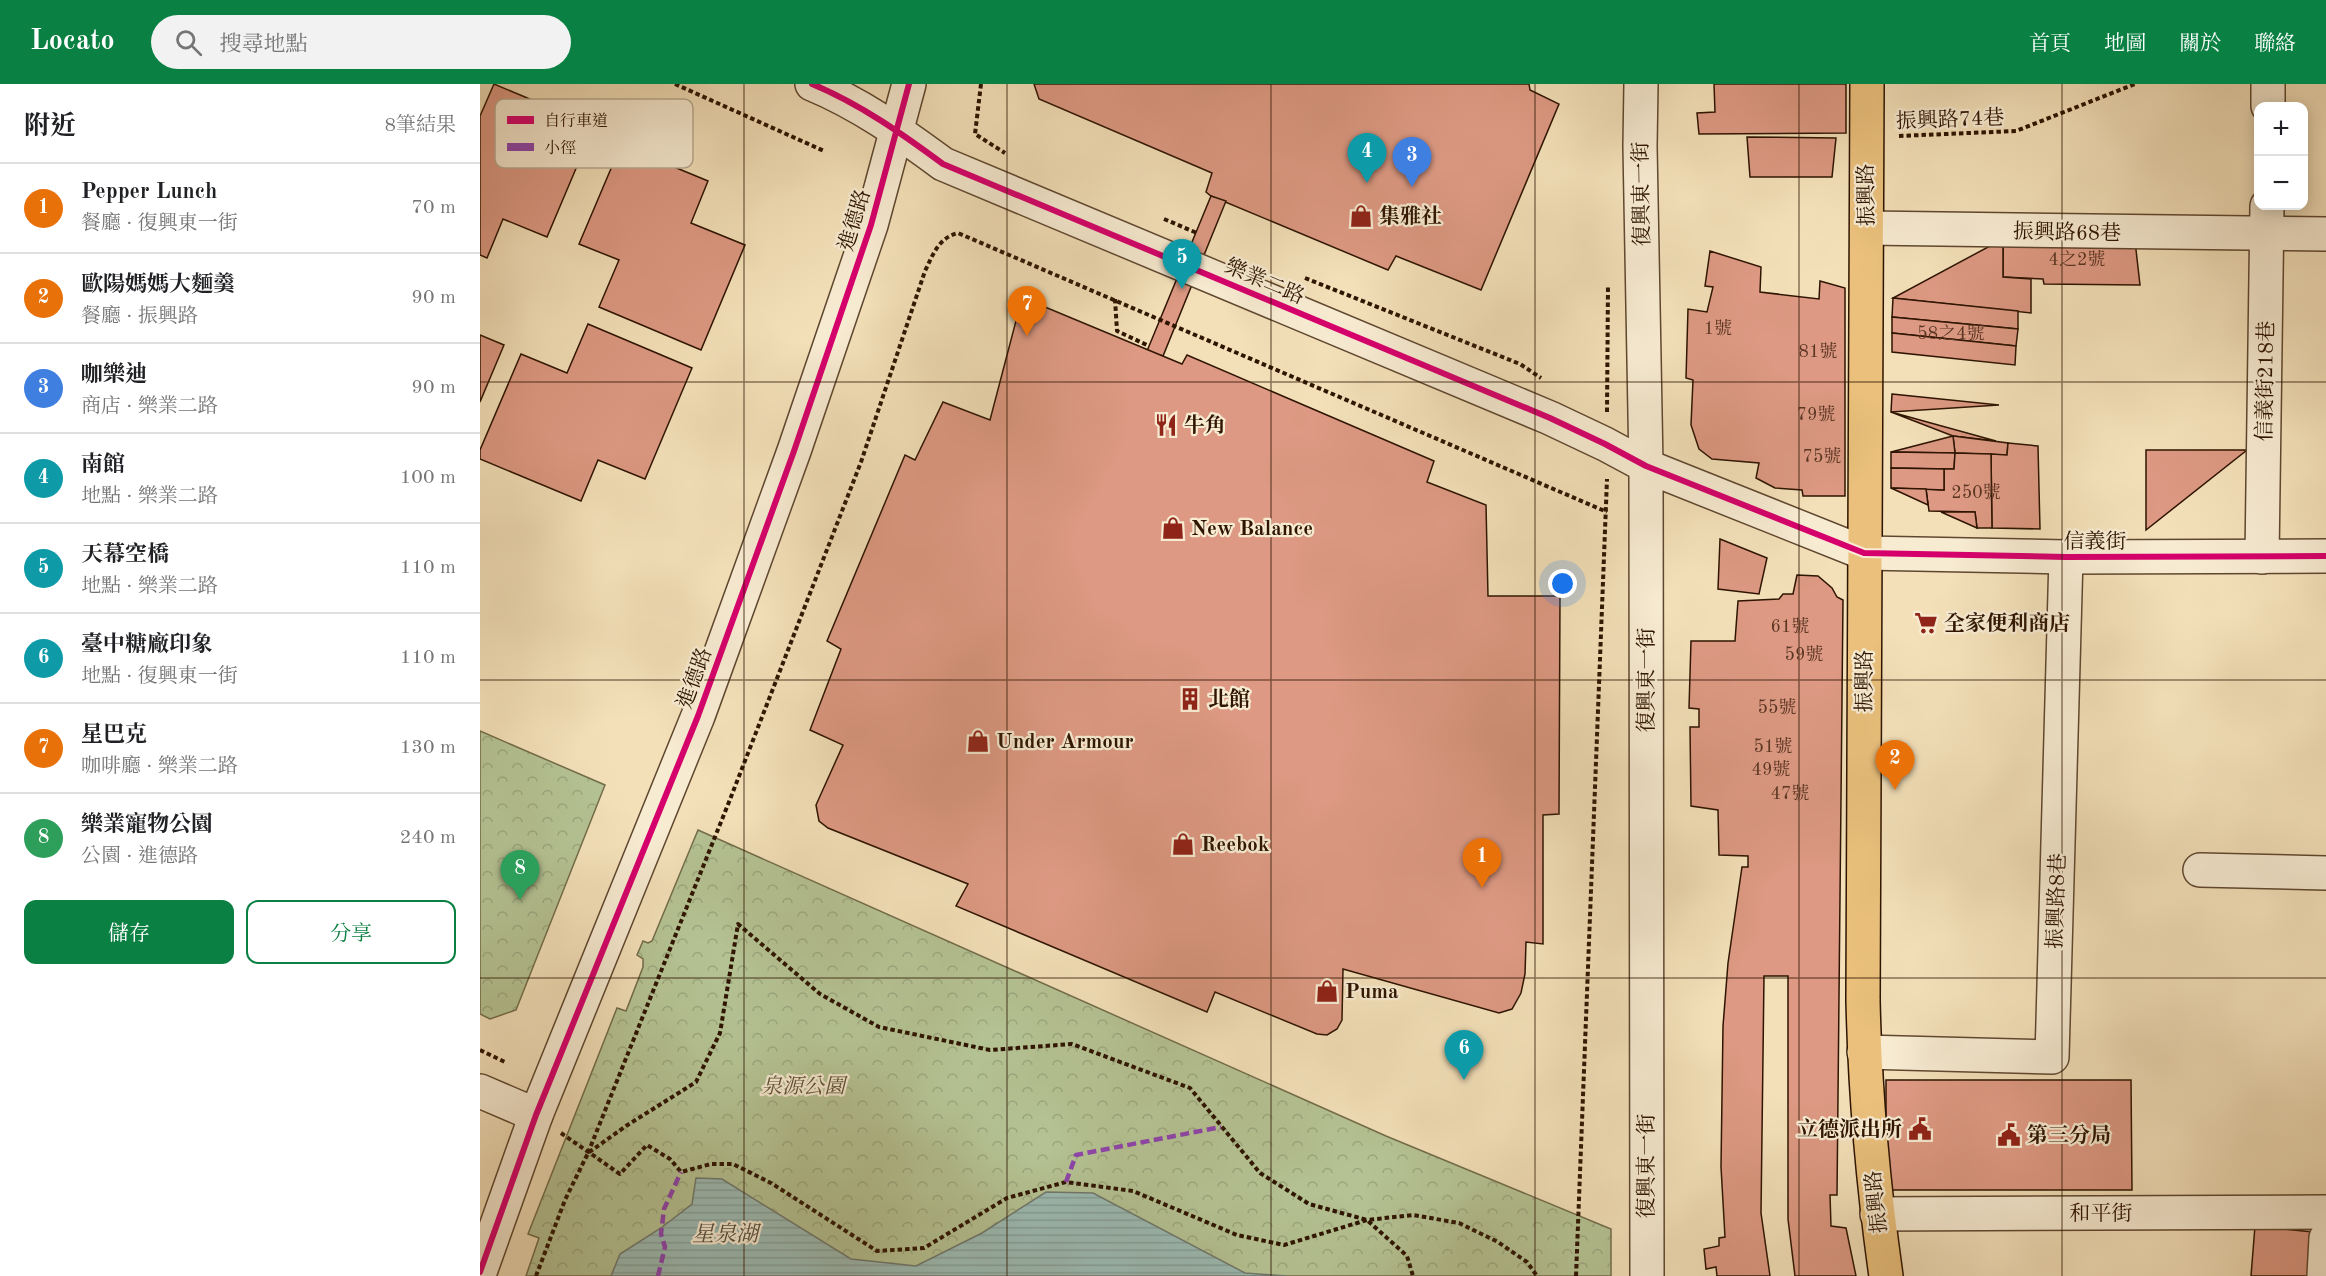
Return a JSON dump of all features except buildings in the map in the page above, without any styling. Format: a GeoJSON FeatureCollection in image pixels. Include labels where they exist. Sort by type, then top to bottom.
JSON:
{"type":"FeatureCollection","features":[{"type":"Feature","properties":{"kind":"main road","name":"振興路"},"geometry":{"type":"LineString","coordinates":[[1867,84],[1864,1052],[1877,1214],[1886,1276]]}},
{"type":"Feature","properties":{"kind":"street","name":"樂業二路"},"geometry":{"type":"LineString","coordinates":[[812,84],[836,94],[896,129],[943,164],[1483,390],[1605,444],[1646,466],[1864,554]]}},
{"type":"Feature","properties":{"kind":"street","name":"進德路"},"geometry":{"type":"LineString","coordinates":[[480,1272],[536,1115],[698,716],[794,451],[871,225],[909,84]]}},
{"type":"Feature","properties":{"kind":"street","name":"復興東一街"},"geometry":{"type":"LineString","coordinates":[[1641,84],[1640,158],[1646,466],[1647,1276]]}},
{"type":"Feature","properties":{"kind":"street"},"geometry":{"type":"LineString","coordinates":[[2268,84],[2268,102]]}},
{"type":"Feature","properties":{"kind":"street","name":"振興路68巷"},"geometry":{"type":"LineString","coordinates":[[1867,228],[2267,220],[2326,234]]}},
{"type":"Feature","properties":{"kind":"street","name":"信義街218巷"},"geometry":{"type":"LineString","coordinates":[[2262,557],[2267,220]]}},
{"type":"Feature","properties":{"kind":"street","name":"信義街"},"geometry":{"type":"LineString","coordinates":[[1864,554],[2066,558],[2326,556]]}},
{"type":"Feature","properties":{"kind":"street","name":"振興路8巷"},"geometry":{"type":"LineString","coordinates":[[1864,1052],[2052,1058],[2066,558]]}},
{"type":"Feature","properties":{"kind":"street"},"geometry":{"type":"LineString","coordinates":[[2200,870],[2326,873]]}},
{"type":"Feature","properties":{"kind":"street"},"geometry":{"type":"LineString","coordinates":[[480,1091],[536,1115]]}},
{"type":"Feature","properties":{"kind":"street","name":"和平街"},"geometry":{"type":"LineString","coordinates":[[1877,1214],[2326,1212]]}},
{"type":"Feature","properties":{"kind":"street"},"geometry":{"type":"LineString","coordinates":[[2324,1276],[2326,1238]]}},
{"type":"Feature","properties":{"kind":"path"},"geometry":{"type":"LineString","coordinates":[[675,84],[824,152]]}},
{"type":"Feature","properties":{"kind":"path"},"geometry":{"type":"LineString","coordinates":[[975,134],[981,84]]}},
{"type":"Feature","properties":{"kind":"path"},"geometry":{"type":"LineString","coordinates":[[1164,219],[1197,233]]}},
{"type":"Feature","properties":{"kind":"path"},"geometry":{"type":"LineString","coordinates":[[536,1276],[565,1200],[588,1153],[729,802],[857,473],[925,272],[939,244],[949,235],[958,233],[1115,299],[1607,512]]}},
{"type":"Feature","properties":{"kind":"path"},"geometry":{"type":"LineString","coordinates":[[1576,1276],[1607,512],[1605,444],[1608,284]]}},
{"type":"Feature","properties":{"kind":"path"},"geometry":{"type":"LineString","coordinates":[[1115,299],[1117,331],[1149,346]]}},
{"type":"Feature","properties":{"kind":"path"},"geometry":{"type":"LineString","coordinates":[[588,1153],[696,1082],[720,1033],[738,924],[820,994],[879,1027],[990,1050],[1072,1044],[1190,1088],[1260,1173],[1309,1204],[1367,1221],[1407,1256],[1413,1276]]}},
{"type":"Feature","properties":{"kind":"path"},"geometry":{"type":"LineString","coordinates":[[480,1050],[505,1062]]}},
{"type":"Feature","properties":{"kind":"path"},"geometry":{"type":"LineString","coordinates":[[536,1115],[620,1174],[647,1145],[670,1159],[681,1172],[711,1164],[733,1164],[771,1183],[878,1251],[924,1248],[1007,1198],[1066,1182],[1133,1191],[1237,1235],[1284,1245],[1367,1221],[1413,1215],[1459,1223],[1505,1247],[1527,1262],[1537,1276]]}},
{"type":"Feature","properties":{"kind":"green space"},"geometry":{"type":"Polygon","coordinates":[[[480,731],[605,785],[516,1010],[490,1019],[480,1014],[480,731]]]}},
{"type":"Feature","properties":{"kind":"green space","name":"泉源公園"},"geometry":{"type":"Polygon","coordinates":[[[698,830],[1386,1136],[1611,1229],[1611,1276],[526,1276],[539,1238],[528,1234],[617,1008],[626,1011],[643,967],[643,959],[637,955],[643,941],[648,943],[652,941],[698,830]]]}},
{"type":"Feature","properties":{"kind":"water","name":"星泉湖"},"geometry":{"type":"Polygon","coordinates":[[[696,1178],[722,1179],[851,1259],[916,1266],[982,1233],[1046,1192],[1093,1193],[1245,1273],[1286,1276],[611,1276],[620,1254],[661,1228],[692,1204],[696,1178]]]}},
{"type":"Feature","properties":{"kind":"marked path"},"geometry":{"type":"LineString","coordinates":[[1066,1182],[1076,1155],[1221,1127]]}},
{"type":"Feature","properties":{"kind":"marked path"},"geometry":{"type":"LineString","coordinates":[[658,1276],[665,1247],[661,1234],[664,1209],[681,1172]]}},
{"type":"Feature","properties":{"kind":"cycle path"},"geometry":{"type":"LineString","coordinates":[[812,84],[896,130],[943,164],[1550,418],[1646,466],[1864,553],[2066,557],[2326,556]]}},
{"type":"Feature","properties":{"kind":"cycle path"},"geometry":{"type":"LineString","coordinates":[[480,1272],[536,1115],[698,716],[794,451],[871,225],[909,84]]}},
{"type":"Feature","properties":{"kind":"place","name":"南館"},"geometry":{"type":"Point","coordinates":[1367,183]}},
{"type":"Feature","properties":{"kind":"place","name":"咖樂迪"},"geometry":{"type":"Point","coordinates":[1412,187]}},
{"type":"Feature","properties":{"kind":"place","name":"集雅社"},"geometry":{"type":"Point","coordinates":[1361,216]}},
{"type":"Feature","properties":{"kind":"place","name":"天幕空橋"},"geometry":{"type":"Point","coordinates":[1182,289]}},
{"type":"Feature","properties":{"kind":"place","name":"星巴克"},"geometry":{"type":"Point","coordinates":[1027,336]}},
{"type":"Feature","properties":{"kind":"place","name":"牛角"},"geometry":{"type":"Point","coordinates":[1166,425]}},
{"type":"Feature","properties":{"kind":"place","name":"New Balance"},"geometry":{"type":"Point","coordinates":[1173,528]}},
{"type":"Feature","properties":{"kind":"place","name":"全家便利商店"},"geometry":{"type":"Point","coordinates":[1926,623]}},
{"type":"Feature","properties":{"kind":"place","name":"北館"},"geometry":{"type":"Point","coordinates":[1190,699]}},
{"type":"Feature","properties":{"kind":"place","name":"Under Armour"},"geometry":{"type":"Point","coordinates":[978,741]}},
{"type":"Feature","properties":{"kind":"place","name":"歐陽媽媽大麵羹"},"geometry":{"type":"Point","coordinates":[1895,790]}},
{"type":"Feature","properties":{"kind":"place","name":"Reebok"},"geometry":{"type":"Point","coordinates":[1183,844]}},
{"type":"Feature","properties":{"kind":"place","name":"Pepper Lunch"},"geometry":{"type":"Point","coordinates":[1482,888]}},
{"type":"Feature","properties":{"kind":"place","name":"樂業寵物公園"},"geometry":{"type":"Point","coordinates":[520,900]}},
{"type":"Feature","properties":{"kind":"place","name":"Puma"},"geometry":{"type":"Point","coordinates":[1327,991]}},
{"type":"Feature","properties":{"kind":"place","name":"臺中糖廠印象"},"geometry":{"type":"Point","coordinates":[1464,1080]}},
{"type":"Feature","properties":{"kind":"place","name":"立德派出所"},"geometry":{"type":"Point","coordinates":[1920,1129]}},
{"type":"Feature","properties":{"kind":"place","name":"第三分局"},"geometry":{"type":"Point","coordinates":[2009,1135]}}]}
